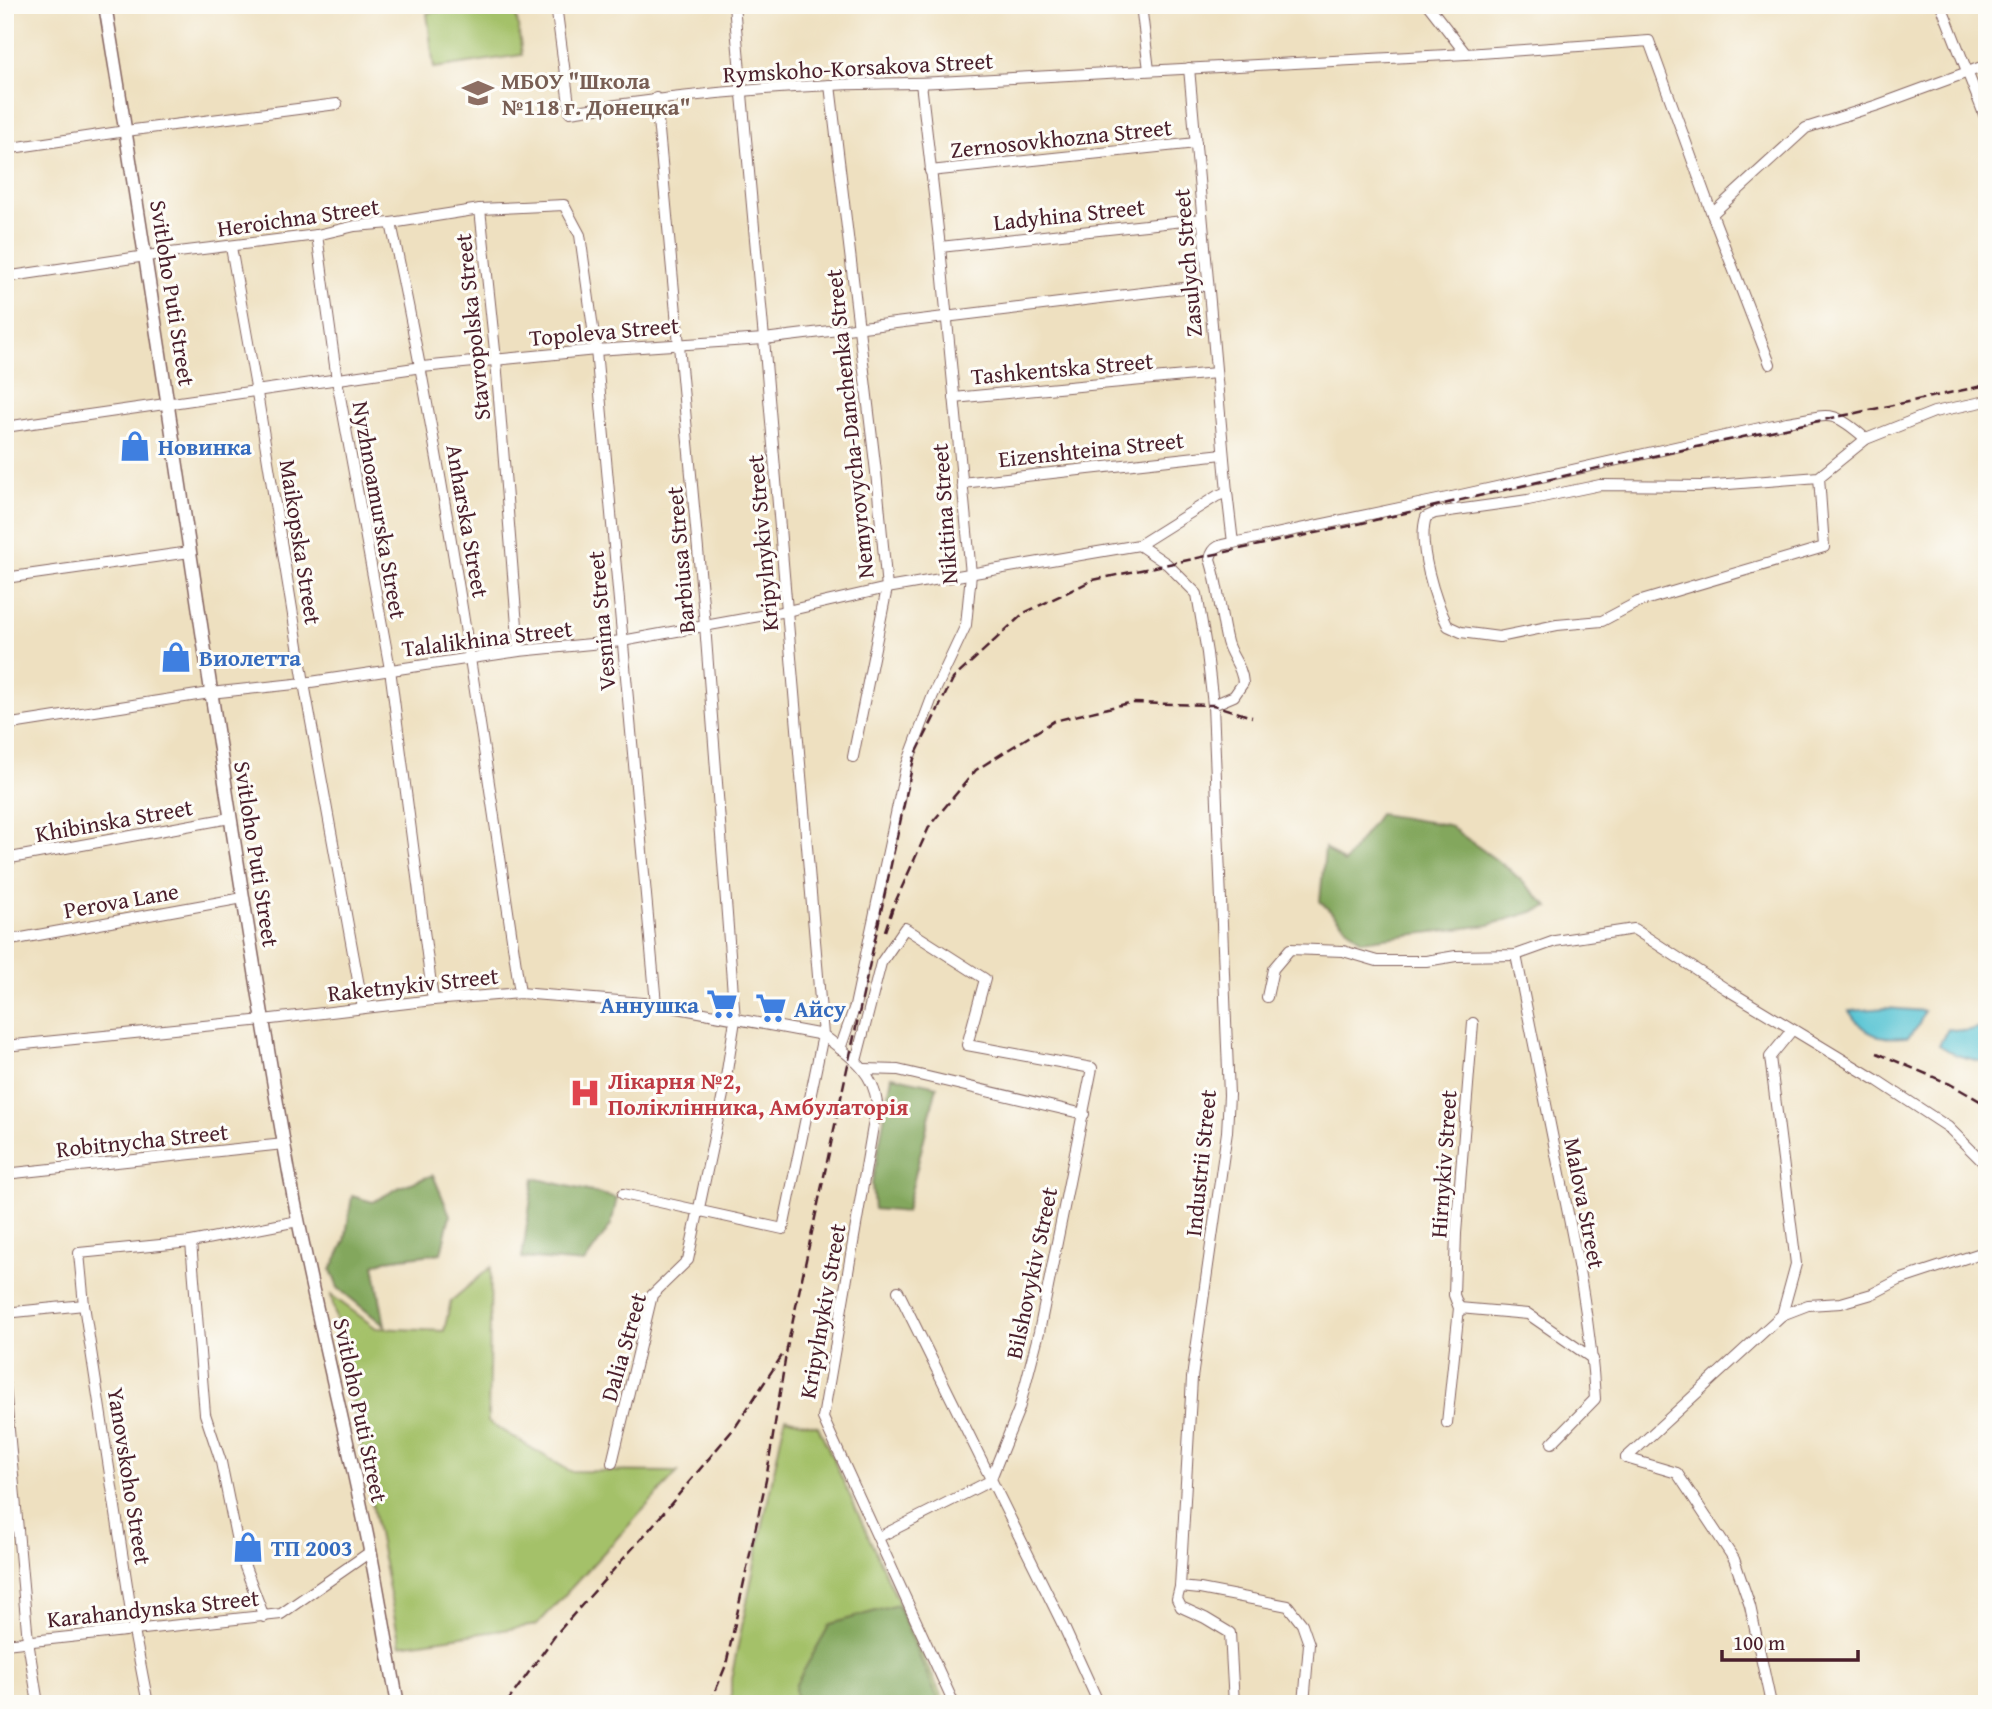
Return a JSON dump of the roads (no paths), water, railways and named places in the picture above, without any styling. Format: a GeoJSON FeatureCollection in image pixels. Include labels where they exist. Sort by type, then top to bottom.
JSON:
{"type":"FeatureCollection","features":[{"type":"Feature","properties":{"kind":"main road","name":"Svitloho Puti Street"},"geometry":{"type":"LineString","coordinates":[[105,5],[169,403],[210,693],[284,1144],[298,1221],[370,1552],[398,1704]]}},
{"type":"Feature","properties":{"kind":"street","name":"Rymskoho-Korsakova Street"},"geometry":{"type":"LineString","coordinates":[[556,5],[570,111],[656,98],[830,85],[921,83],[1466,54],[1649,41],[1712,214]]}},
{"type":"Feature","properties":{"kind":"street","name":"Kripylnykiv Street"},"geometry":{"type":"LineString","coordinates":[[734,5],[823,1035]]}},
{"type":"Feature","properties":{"kind":"street"},"geometry":{"type":"LineString","coordinates":[[1141,5],[1149,70]]}},
{"type":"Feature","properties":{"kind":"street"},"geometry":{"type":"LineString","coordinates":[[1428,5],[1466,54]]}},
{"type":"Feature","properties":{"kind":"street"},"geometry":{"type":"LineString","coordinates":[[1941,5],[1987,122]]}},
{"type":"Feature","properties":{"kind":"street"},"geometry":{"type":"LineString","coordinates":[[1770,364],[1712,214],[1806,128],[1987,65]]}},
{"type":"Feature","properties":{"kind":"street","name":"Zasulych Street"},"geometry":{"type":"LineString","coordinates":[[1189,68],[1233,543]]}},
{"type":"Feature","properties":{"kind":"street","name":"Nikitina Street"},"geometry":{"type":"LineString","coordinates":[[840,1049],[855,1006],[906,767],[933,695],[966,625],[971,574],[940,247],[921,83]]}},
{"type":"Feature","properties":{"kind":"street","name":"Nemyrovycha-Danchenka Street"},"geometry":{"type":"LineString","coordinates":[[830,85],[887,587],[853,757]]}},
{"type":"Feature","properties":{"kind":"street","name":"Barbiusa Street"},"geometry":{"type":"LineString","coordinates":[[656,98],[705,625],[735,1020]]}},
{"type":"Feature","properties":{"kind":"street"},"geometry":{"type":"LineString","coordinates":[[5,149],[337,104]]}},
{"type":"Feature","properties":{"kind":"street","name":"Zernosovkhozna Street"},"geometry":{"type":"LineString","coordinates":[[930,172],[1196,143]]}},
{"type":"Feature","properties":{"kind":"street","name":"Heroichna Street"},"geometry":{"type":"LineString","coordinates":[[5,277],[146,256],[317,236],[355,226],[480,209],[564,205],[580,235]]}},
{"type":"Feature","properties":{"kind":"street","name":"Stavropolska Street"},"geometry":{"type":"LineString","coordinates":[[480,209],[496,360],[519,651]]}},
{"type":"Feature","properties":{"kind":"street","name":"Ladyhina Street"},"geometry":{"type":"LineString","coordinates":[[940,247],[1202,219]]}},
{"type":"Feature","properties":{"kind":"street","name":"Anharska Street"},"geometry":{"type":"LineString","coordinates":[[391,223],[422,368],[472,660],[520,993]]}},
{"type":"Feature","properties":{"kind":"street","name":"Vesnina Street"},"geometry":{"type":"LineString","coordinates":[[580,235],[596,350],[656,1004]]}},
{"type":"Feature","properties":{"kind":"street","name":"Nyzhnoamurska Street"},"geometry":{"type":"LineString","coordinates":[[317,236],[337,380],[390,670],[433,1000]]}},
{"type":"Feature","properties":{"kind":"street","name":"Maikopska Street"},"geometry":{"type":"LineString","coordinates":[[231,247],[304,683],[363,1008]]}},
{"type":"Feature","properties":{"kind":"street","name":"Topoleva Street"},"geometry":{"type":"LineString","coordinates":[[5,427],[422,368],[596,350],[764,339],[1208,285]]}},
{"type":"Feature","properties":{"kind":"street","name":"Tashkentska Street"},"geometry":{"type":"LineString","coordinates":[[954,398],[1216,373]]}},
{"type":"Feature","properties":{"kind":"street"},"geometry":{"type":"LineString","coordinates":[[1819,477],[1824,547],[1638,602],[1602,621],[1557,625],[1499,637],[1461,632],[1448,626],[1431,583],[1424,542],[1426,517],[1600,485],[1702,486],[1819,477],[1866,439],[1934,412],[1987,401]]}},
{"type":"Feature","properties":{"kind":"street"},"geometry":{"type":"LineString","coordinates":[[1213,705],[1234,696],[1243,683],[1242,672],[1225,634],[1210,559],[1213,550],[1219,545],[1451,497],[1787,422],[1831,415],[1845,421],[1866,439]]}},
{"type":"Feature","properties":{"kind":"street","name":"Eizenshteina Street"},"geometry":{"type":"LineString","coordinates":[[962,483],[1223,454]]}},
{"type":"Feature","properties":{"kind":"street"},"geometry":{"type":"LineString","coordinates":[[1139,545],[1227,492]]}},
{"type":"Feature","properties":{"kind":"street"},"geometry":{"type":"LineString","coordinates":[[1451,497],[1462,509]]}},
{"type":"Feature","properties":{"kind":"street","name":"Talalikhina Street"},"geometry":{"type":"LineString","coordinates":[[5,725],[210,693],[304,683],[519,651],[622,641],[787,611],[887,587],[1139,545]]}},
{"type":"Feature","properties":{"kind":"street","name":"Industrii Street"},"geometry":{"type":"LineString","coordinates":[[1139,545],[1167,564],[1197,594],[1213,705],[1229,1095],[1227,1132],[1192,1378],[1180,1587],[1177,1599],[1181,1607],[1230,1633],[1234,1704]]}},
{"type":"Feature","properties":{"kind":"street"},"geometry":{"type":"LineString","coordinates":[[5,578],[190,552]]}},
{"type":"Feature","properties":{"kind":"street","name":"Khibinska Street"},"geometry":{"type":"LineString","coordinates":[[5,859],[230,818]]}},
{"type":"Feature","properties":{"kind":"street","name":"Perova Lane"},"geometry":{"type":"LineString","coordinates":[[5,940],[243,898]]}},
{"type":"Feature","properties":{"kind":"street","name":"Bilshovykiv Street"},"geometry":{"type":"LineString","coordinates":[[861,1065],[881,963],[905,928],[985,979],[967,1045],[1092,1068],[1039,1332],[1019,1409],[990,1480]]}},
{"type":"Feature","properties":{"kind":"street"},"geometry":{"type":"LineString","coordinates":[[1267,997],[1273,969],[1290,949],[1343,951],[1377,961],[1426,961],[1456,956],[1516,955],[1555,941],[1634,929],[1948,1127],[1987,1166]]}},
{"type":"Feature","properties":{"kind":"street","name":"Malova Street"},"geometry":{"type":"LineString","coordinates":[[1516,955],[1589,1328],[1595,1399],[1552,1443]]}},
{"type":"Feature","properties":{"kind":"street","name":"Raketnykiv Street"},"geometry":{"type":"LineString","coordinates":[[5,1046],[520,993],[656,1004],[823,1035]]}},
{"type":"Feature","properties":{"kind":"street","name":"Dalia Street"},"geometry":{"type":"LineString","coordinates":[[612,1463],[652,1295],[688,1260],[724,1090],[735,1020]]}},
{"type":"Feature","properties":{"kind":"street","name":"Hirnykiv Street"},"geometry":{"type":"LineString","coordinates":[[1447,1423],[1459,1308],[1454,1295],[1456,1233],[1473,1023]]}},
{"type":"Feature","properties":{"kind":"street"},"geometry":{"type":"LineString","coordinates":[[1782,1315],[1796,1264],[1770,1057],[1792,1030]]}},
{"type":"Feature","properties":{"kind":"street"},"geometry":{"type":"LineString","coordinates":[[623,1194],[783,1229],[823,1035],[861,1065],[898,1070],[1084,1114]]}},
{"type":"Feature","properties":{"kind":"street","name":"Kripylnykiv Street"},"geometry":{"type":"LineString","coordinates":[[861,1065],[875,1089],[877,1103],[823,1418],[954,1704]]}},
{"type":"Feature","properties":{"kind":"street","name":"Robitnycha Street"},"geometry":{"type":"LineString","coordinates":[[5,1174],[284,1144]]}},
{"type":"Feature","properties":{"kind":"street"},"geometry":{"type":"LineString","coordinates":[[264,1617],[239,1551],[221,1462],[205,1414],[191,1242],[298,1221]]}},
{"type":"Feature","properties":{"kind":"street","name":"Yanovskoho Street"},"geometry":{"type":"LineString","coordinates":[[148,1704],[134,1631],[84,1305],[79,1253],[191,1242]]}},
{"type":"Feature","properties":{"kind":"street"},"geometry":{"type":"LineString","coordinates":[[1771,1704],[1750,1606],[1734,1559],[1677,1473],[1626,1458],[1782,1315],[1808,1305],[1841,1303],[1872,1294],[1899,1280],[1987,1251]]}},
{"type":"Feature","properties":{"kind":"street"},"geometry":{"type":"LineString","coordinates":[[898,1291],[1063,1625],[1099,1704]]}},
{"type":"Feature","properties":{"kind":"street"},"geometry":{"type":"LineString","coordinates":[[5,1313],[84,1305]]}},
{"type":"Feature","properties":{"kind":"street"},"geometry":{"type":"LineString","coordinates":[[1459,1308],[1528,1314],[1592,1359]]}},
{"type":"Feature","properties":{"kind":"street"},"geometry":{"type":"LineString","coordinates":[[5,1386],[29,1641],[38,1704]]}},
{"type":"Feature","properties":{"kind":"street"},"geometry":{"type":"LineString","coordinates":[[878,1536],[990,1480]]}},
{"type":"Feature","properties":{"kind":"street","name":"Karahandynska Street"},"geometry":{"type":"LineString","coordinates":[[5,1644],[281,1614],[370,1552]]}},
{"type":"Feature","properties":{"kind":"street"},"geometry":{"type":"LineString","coordinates":[[1180,1587],[1288,1606],[1302,1624],[1309,1644],[1304,1704]]}},
{"type":"Feature","properties":{"kind":"water"},"geometry":{"type":"Polygon","coordinates":[[[1885,1008],[1924,1011],[1919,1024],[1908,1037],[1898,1038],[1881,1037],[1867,1031],[1849,1011],[1885,1008]]]}},
{"type":"Feature","properties":{"kind":"water"},"geometry":{"type":"Polygon","coordinates":[[[1987,1025],[1987,1063],[1956,1055],[1939,1045],[1948,1029],[1967,1031],[1987,1025]]]}},
{"type":"Feature","properties":{"kind":"railway"},"geometry":{"type":"LineString","coordinates":[[710,1704],[726,1665],[766,1480],[787,1348],[914,758],[953,679],[1024,613],[1093,580],[1987,385]]}},
{"type":"Feature","properties":{"kind":"railway"},"geometry":{"type":"LineString","coordinates":[[885,931],[930,825],[976,770],[1054,721],[1129,703],[1213,705],[1252,717]]}},
{"type":"Feature","properties":{"kind":"railway"},"geometry":{"type":"LineString","coordinates":[[1877,1053],[1950,1084],[1987,1105]]}},
{"type":"Feature","properties":{"kind":"railway"},"geometry":{"type":"LineString","coordinates":[[506,1704],[557,1633],[649,1530],[736,1426],[783,1354]]}},
{"type":"Feature","properties":{"kind":"place","name":"МБОУ \"Школа №118 г. Донецка\""},"geometry":{"type":"Point","coordinates":[478,93]}},
{"type":"Feature","properties":{"kind":"place","name":"Новинка"},"geometry":{"type":"Point","coordinates":[135,446]}},
{"type":"Feature","properties":{"kind":"place","name":"Виолетта"},"geometry":{"type":"Point","coordinates":[176,657]}},
{"type":"Feature","properties":{"kind":"place","name":"Аннушка"},"geometry":{"type":"Point","coordinates":[722,1004]}},
{"type":"Feature","properties":{"kind":"place","name":"Айсу"},"geometry":{"type":"Point","coordinates":[771,1008]}},
{"type":"Feature","properties":{"kind":"place","name":"Лікарня №2, Поліклінника, Амбулаторія"},"geometry":{"type":"Point","coordinates":[585,1093]}},
{"type":"Feature","properties":{"kind":"place","name":"ТП 2003"},"geometry":{"type":"Point","coordinates":[248,1547]}}]}
